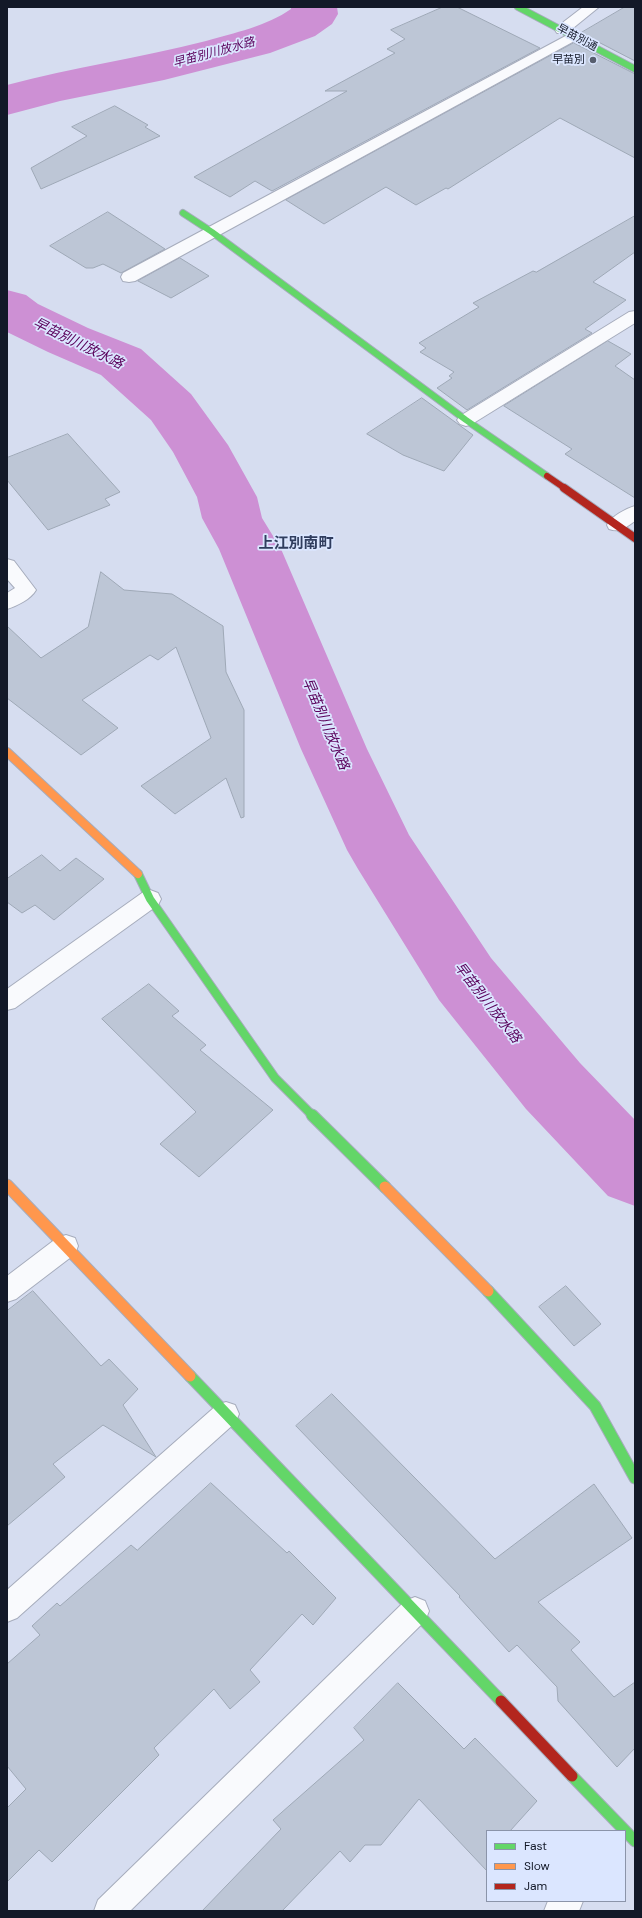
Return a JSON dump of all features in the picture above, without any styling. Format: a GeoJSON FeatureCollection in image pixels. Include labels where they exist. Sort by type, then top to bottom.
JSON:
{"type":"FeatureCollection","features":[{"type":"Feature","properties":{"kind":"street","name":"早苗別通"},"geometry":{"type":"LineString","coordinates":[[518,7],[635,69]]}},
{"type":"Feature","properties":{"kind":"street"},"geometry":{"type":"LineString","coordinates":[[129,277],[568,33],[592,7]]}},
{"type":"Feature","properties":{"kind":"street"},"geometry":{"type":"LineString","coordinates":[[182,213],[212,232],[466,420],[635,538]]}},
{"type":"Feature","properties":{"kind":"street"},"geometry":{"type":"LineString","coordinates":[[466,420],[635,316]]}},
{"type":"Feature","properties":{"kind":"street"},"geometry":{"type":"LineString","coordinates":[[616,524],[635,512]]}},
{"type":"Feature","properties":{"kind":"street"},"geometry":{"type":"LineString","coordinates":[[7,566],[27,590],[7,602]]}},
{"type":"Feature","properties":{"kind":"street"},"geometry":{"type":"LineString","coordinates":[[7,752],[138,873],[150,899],[275,1078],[474,1276],[595,1406],[635,1478]]}},
{"type":"Feature","properties":{"kind":"street"},"geometry":{"type":"LineString","coordinates":[[7,1002],[150,899]]}},
{"type":"Feature","properties":{"kind":"street"},"geometry":{"type":"LineString","coordinates":[[7,1185],[622,1830]]}},
{"type":"Feature","properties":{"kind":"street"},"geometry":{"type":"LineString","coordinates":[[7,1291],[66,1246]]}},
{"type":"Feature","properties":{"kind":"street"},"geometry":{"type":"LineString","coordinates":[[7,1608],[226,1414]]}},
{"type":"Feature","properties":{"kind":"street"},"geometry":{"type":"LineString","coordinates":[[109,1911],[414,1611]]}},
{"type":"Feature","properties":{"kind":"street"},"geometry":{"type":"LineString","coordinates":[[559,1911],[567,1902]]}},
{"type":"Feature","properties":{"kind":"building"},"geometry":{"type":"Polygon","coordinates":[[[443,7],[457,7],[540,48],[272,191],[255,181],[230,197],[194,177],[347,91],[325,91],[395,53],[387,49],[405,39],[391,30],[443,7]]]}},
{"type":"Feature","properties":{"kind":"building"},"geometry":{"type":"Polygon","coordinates":[[[625,7],[635,7],[635,61],[581,33],[625,7]]]}},
{"type":"Feature","properties":{"kind":"building"},"geometry":{"type":"Polygon","coordinates":[[[574,43],[635,74],[635,158],[560,118],[448,189],[446,188],[416,205],[386,187],[324,224],[286,200],[574,43]]]}},
{"type":"Feature","properties":{"kind":"building"},"geometry":{"type":"Polygon","coordinates":[[[115,106],[148,125],[145,127],[160,136],[41,189],[31,168],[87,136],[72,127],[115,106]]]}},
{"type":"Feature","properties":{"kind":"building"},"geometry":{"type":"Polygon","coordinates":[[[108,212],[165,249],[121,273],[103,264],[93,268],[86,268],[50,246],[108,212]]]}},
{"type":"Feature","properties":{"kind":"building"},"geometry":{"type":"Polygon","coordinates":[[[635,216],[635,252],[593,282],[626,300],[585,329],[592,333],[467,410],[437,388],[452,378],[449,376],[454,372],[420,352],[426,348],[419,343],[479,307],[473,303],[533,271],[536,272],[635,216]]]}},
{"type":"Feature","properties":{"kind":"building"},"geometry":{"type":"Polygon","coordinates":[[[180,258],[209,276],[171,298],[138,281],[180,258]]]}},
{"type":"Feature","properties":{"kind":"building"},"geometry":{"type":"Polygon","coordinates":[[[608,341],[631,354],[615,366],[635,380],[635,498],[565,454],[572,449],[504,406],[608,341]]]}},
{"type":"Feature","properties":{"kind":"building"},"geometry":{"type":"Polygon","coordinates":[[[422,398],[473,435],[444,471],[403,455],[367,434],[422,398]]]}},
{"type":"Feature","properties":{"kind":"building"},"geometry":{"type":"Polygon","coordinates":[[[68,434],[120,492],[105,499],[110,505],[48,530],[7,480],[7,458],[68,434]]]}},
{"type":"Feature","properties":{"kind":"building"},"geometry":{"type":"Polygon","coordinates":[[[101,572],[124,590],[172,594],[223,626],[226,672],[244,710],[244,817],[241,818],[226,778],[175,814],[141,786],[211,738],[176,647],[158,660],[150,655],[82,700],[118,728],[81,755],[7,698],[7,626],[41,658],[88,627],[101,572]]]}},
{"type":"Feature","properties":{"kind":"building"},"geometry":{"type":"Polygon","coordinates":[[[42,855],[60,871],[76,858],[104,879],[54,920],[35,905],[22,913],[7,902],[7,879],[42,855]]]}},
{"type":"Feature","properties":{"kind":"building"},"geometry":{"type":"Polygon","coordinates":[[[149,984],[179,1011],[172,1016],[206,1045],[200,1050],[273,1110],[199,1177],[160,1144],[196,1112],[102,1019],[149,984]]]}},
{"type":"Feature","properties":{"kind":"building"},"geometry":{"type":"Polygon","coordinates":[[[566,1286],[601,1324],[574,1346],[539,1307],[566,1286]]]}},
{"type":"Feature","properties":{"kind":"building"},"geometry":{"type":"Polygon","coordinates":[[[33,1291],[101,1366],[109,1359],[138,1389],[123,1405],[156,1457],[103,1425],[53,1464],[65,1477],[7,1526],[7,1311],[33,1291]]]}},
{"type":"Feature","properties":{"kind":"building"},"geometry":{"type":"Polygon","coordinates":[[[332,1394],[495,1559],[594,1484],[632,1538],[538,1602],[580,1642],[571,1650],[614,1697],[635,1682],[635,1748],[617,1767],[558,1701],[557,1687],[517,1645],[509,1652],[459,1597],[460,1596],[296,1426],[332,1394]]]}},
{"type":"Feature","properties":{"kind":"building"},"geometry":{"type":"Polygon","coordinates":[[[211,1483],[287,1553],[289,1551],[336,1598],[313,1625],[302,1614],[250,1670],[260,1682],[230,1709],[214,1689],[154,1748],[159,1755],[52,1862],[39,1850],[7,1882],[7,1808],[26,1789],[7,1766],[7,1664],[40,1635],[32,1626],[57,1603],[60,1606],[131,1545],[137,1550],[211,1483]]]}},
{"type":"Feature","properties":{"kind":"building"},"geometry":{"type":"Polygon","coordinates":[[[398,1683],[464,1749],[475,1738],[537,1801],[511,1830],[486,1830],[486,1870],[419,1799],[381,1845],[365,1845],[350,1862],[340,1851],[282,1911],[202,1911],[281,1829],[273,1820],[364,1740],[354,1728],[398,1683]]]}},
{"type":"Feature","properties":{"kind":"waterway","name":"早苗別川放水路"},"geometry":{"type":"LineString","coordinates":[[7,100],[55,87],[164,66],[253,43],[298,26],[315,14],[314,7]]}},
{"type":"Feature","properties":{"kind":"waterway","name":"早苗別川放水路"},"geometry":{"type":"LineString","coordinates":[[7,307],[19,316],[68,340],[121,362],[171,407],[199,445],[227,497],[232,518],[250,549],[334,749],[382,850],[465,979],[553,1086],[635,1172]]}},
{"type":"Feature","properties":{"kind":"traffic: fast"},"geometry":{"type":"LineString","coordinates":[[518,7],[635,69]]}},
{"type":"Feature","properties":{"kind":"traffic: fast"},"geometry":{"type":"LineString","coordinates":[[183,213],[212,232],[466,420],[547,476]]}},
{"type":"Feature","properties":{"kind":"traffic: fast"},"geometry":{"type":"LineString","coordinates":[[138,874],[150,899],[275,1078],[385,1187]]}},
{"type":"Feature","properties":{"kind":"traffic: fast"},"geometry":{"type":"LineString","coordinates":[[488,1291],[595,1406],[635,1478]]}},
{"type":"Feature","properties":{"kind":"traffic: fast"},"geometry":{"type":"LineString","coordinates":[[190,1376],[501,1701]]}},
{"type":"Feature","properties":{"kind":"traffic: fast"},"geometry":{"type":"LineString","coordinates":[[572,1776],[624,1830]]}},
{"type":"Feature","properties":{"kind":"traffic: fast"},"geometry":{"type":"LineString","coordinates":[[626,1832],[635,1841]]}},
{"type":"Feature","properties":{"kind":"traffic: slow"},"geometry":{"type":"LineString","coordinates":[[7,752],[138,874]]}},
{"type":"Feature","properties":{"kind":"traffic: slow"},"geometry":{"type":"LineString","coordinates":[[7,1185],[190,1376]]}},
{"type":"Feature","properties":{"kind":"traffic: slow"},"geometry":{"type":"LineString","coordinates":[[385,1187],[488,1291]]}},
{"type":"Feature","properties":{"kind":"traffic: jam"},"geometry":{"type":"LineString","coordinates":[[547,476],[635,538]]}},
{"type":"Feature","properties":{"kind":"traffic: jam"},"geometry":{"type":"LineString","coordinates":[[501,1701],[572,1776]]}},
{"type":"Feature","properties":{"kind":"place","name":"早苗別"},"geometry":{"type":"Point","coordinates":[593,60]}},
{"type":"Feature","properties":{"kind":"district","name":"上江別南町"},"geometry":{"type":"Point","coordinates":[296,544]}}]}
